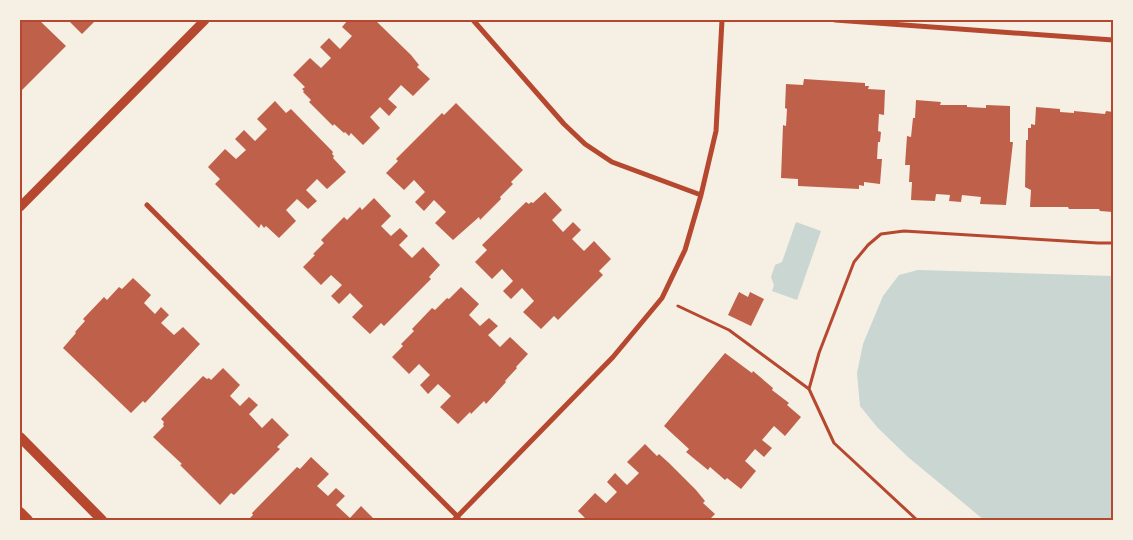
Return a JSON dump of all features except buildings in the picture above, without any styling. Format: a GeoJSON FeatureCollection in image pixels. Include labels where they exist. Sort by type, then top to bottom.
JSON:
{"type":"FeatureCollection","features":[{"type":"Feature","properties":{"kind":"main road"},"geometry":{"type":"LineString","coordinates":[[20,437],[102,520]]}},
{"type":"Feature","properties":{"kind":"main road"},"geometry":{"type":"LineString","coordinates":[[20,512],[28,520]]}},
{"type":"Feature","properties":{"kind":"street"},"geometry":{"type":"LineString","coordinates":[[20,207],[205,20]]}},
{"type":"Feature","properties":{"kind":"street"},"geometry":{"type":"LineString","coordinates":[[473,20],[564,124],[585,144],[612,162],[701,195]]}},
{"type":"Feature","properties":{"kind":"street"},"geometry":{"type":"LineString","coordinates":[[147,205],[456,518],[613,357],[662,298],[685,250],[701,195],[716,131],[722,20]]}},
{"type":"Feature","properties":{"kind":"street"},"geometry":{"type":"LineString","coordinates":[[835,20],[1113,40]]}},
{"type":"Feature","properties":{"kind":"path"},"geometry":{"type":"LineString","coordinates":[[809,389],[819,353],[854,262],[868,245],[881,234],[904,230],[1098,243],[1113,242]]}},
{"type":"Feature","properties":{"kind":"path"},"geometry":{"type":"LineString","coordinates":[[662,298],[730,330],[809,389],[834,443],[917,520]]}},
{"type":"Feature","properties":{"kind":"shaded area"},"geometry":{"type":"Polygon","coordinates":[[[796,222],[821,231],[797,300],[772,291],[774,285],[771,277],[775,265],[782,262],[796,222]]]}},
{"type":"Feature","properties":{"kind":"shaded area"},"geometry":{"type":"Polygon","coordinates":[[[918,270],[1113,276],[1113,520],[984,520],[908,457],[877,427],[860,406],[857,373],[863,344],[883,296],[899,275],[918,270]]]}}]}
